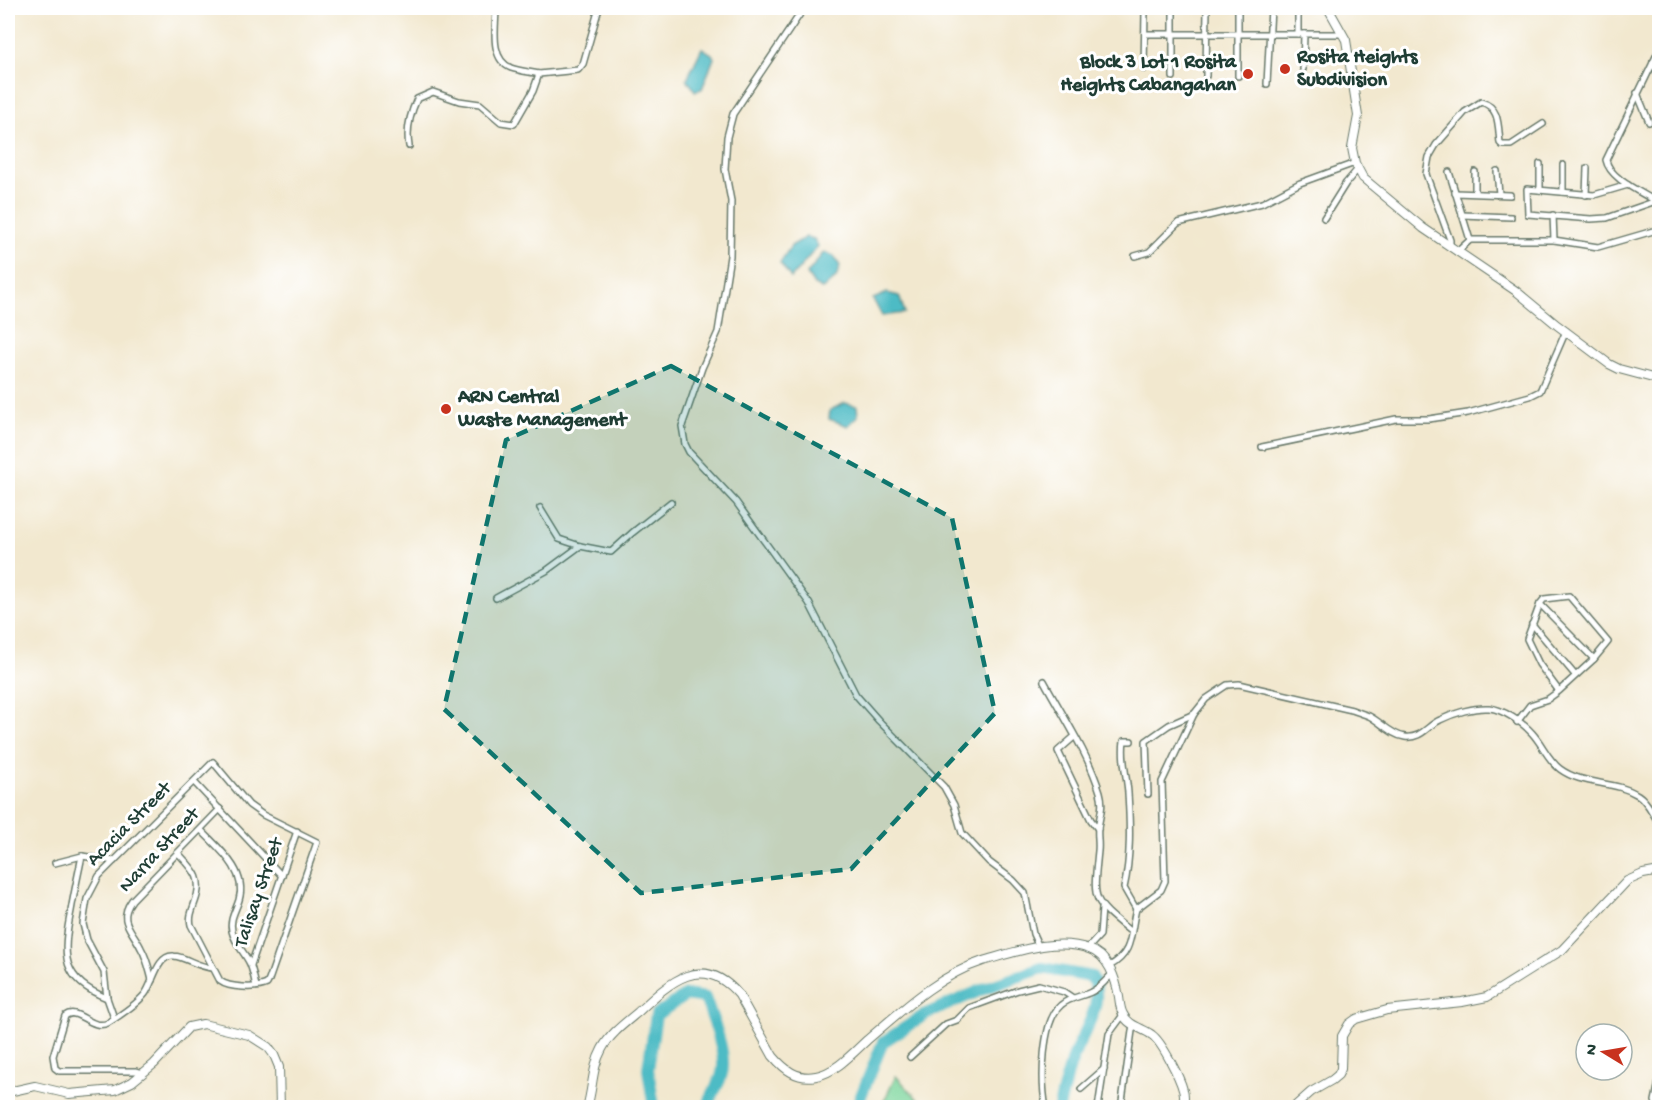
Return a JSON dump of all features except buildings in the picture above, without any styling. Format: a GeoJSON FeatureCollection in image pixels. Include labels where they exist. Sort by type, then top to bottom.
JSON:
{"type":"FeatureCollection","features":[{"type":"Feature","properties":{"kind":"main road"},"geometry":{"type":"LineString","coordinates":[[1328,8],[1346,40],[1358,116],[1352,148],[1363,178],[1414,221],[1516,291],[1619,369],[1659,380]]}},
{"type":"Feature","properties":{"kind":"main road"},"geometry":{"type":"LineString","coordinates":[[1293,1107],[1338,1075],[1341,1069],[1342,1036],[1349,1024],[1356,1019],[1387,1010],[1487,997],[1562,950],[1627,881],[1643,874],[1659,871]]}},
{"type":"Feature","properties":{"kind":"main road"},"geometry":{"type":"LineString","coordinates":[[587,1107],[598,1058],[606,1043],[664,989],[684,976],[709,974],[732,987],[779,1063],[794,1074],[809,1077],[819,1076],[835,1067],[899,1013],[968,966],[1039,947],[1063,945],[1088,948],[1102,957],[1110,970],[1123,1015],[1159,1041],[1183,1089],[1183,1107]]}},
{"type":"Feature","properties":{"kind":"main road"},"geometry":{"type":"LineString","coordinates":[[8,1092],[35,1086],[69,1094],[121,1088],[144,1073],[189,1027],[198,1023],[249,1035],[260,1040],[271,1050],[280,1074],[280,1107]]}},
{"type":"Feature","properties":{"kind":"street"},"geometry":{"type":"LineString","coordinates":[[496,8],[495,39],[500,60],[510,67],[539,74],[578,70],[583,64],[600,8]]}},
{"type":"Feature","properties":{"kind":"street"},"geometry":{"type":"LineString","coordinates":[[804,8],[733,114],[727,137],[725,169],[731,201],[730,256],[718,332],[702,368],[682,426],[685,444],[689,452],[736,502],[808,603],[856,695],[944,787],[954,805],[962,833],[989,862],[1013,880],[1025,893],[1033,934],[1039,947]]}},
{"type":"Feature","properties":{"kind":"street"},"geometry":{"type":"LineString","coordinates":[[1173,8],[1173,76]]}},
{"type":"Feature","properties":{"kind":"street"},"geometry":{"type":"LineString","coordinates":[[1206,76],[1207,8]]}},
{"type":"Feature","properties":{"kind":"street"},"geometry":{"type":"LineString","coordinates":[[1238,8],[1238,76]]}},
{"type":"Feature","properties":{"kind":"street"},"geometry":{"type":"LineString","coordinates":[[1267,84],[1271,8]]}},
{"type":"Feature","properties":{"kind":"street"},"geometry":{"type":"LineString","coordinates":[[1298,8],[1303,69]]}},
{"type":"Feature","properties":{"kind":"street"},"geometry":{"type":"LineString","coordinates":[[1144,69],[1145,10]]}},
{"type":"Feature","properties":{"kind":"street"},"geometry":{"type":"LineString","coordinates":[[1144,34],[1342,34]]}},
{"type":"Feature","properties":{"kind":"street"},"geometry":{"type":"LineString","coordinates":[[1658,202],[1628,185],[1607,166],[1606,160],[1659,48]]}},
{"type":"Feature","properties":{"kind":"street"},"geometry":{"type":"LineString","coordinates":[[1653,62],[1659,79]]}},
{"type":"Feature","properties":{"kind":"street"},"geometry":{"type":"LineString","coordinates":[[409,146],[409,115],[417,99],[433,92],[459,101],[480,104],[501,122],[514,124],[533,91],[539,74]]}},
{"type":"Feature","properties":{"kind":"street"},"geometry":{"type":"LineString","coordinates":[[1637,92],[1649,122]]}},
{"type":"Feature","properties":{"kind":"street"},"geometry":{"type":"LineString","coordinates":[[1543,124],[1511,145],[1502,146],[1496,114],[1492,107],[1481,102],[1465,112],[1436,145],[1429,157],[1426,174],[1454,250],[1470,240],[1554,240],[1598,247],[1659,229]]}},
{"type":"Feature","properties":{"kind":"street"},"geometry":{"type":"LineString","coordinates":[[1540,164],[1540,190]]}},
{"type":"Feature","properties":{"kind":"street"},"geometry":{"type":"LineString","coordinates":[[1563,165],[1563,192]]}},
{"type":"Feature","properties":{"kind":"street"},"geometry":{"type":"LineString","coordinates":[[1324,218],[1357,166]]}},
{"type":"Feature","properties":{"kind":"street"},"geometry":{"type":"LineString","coordinates":[[1134,256],[1149,252],[1178,223],[1262,203],[1300,183],[1357,166]]}},
{"type":"Feature","properties":{"kind":"street"},"geometry":{"type":"LineString","coordinates":[[1587,168],[1587,195]]}},
{"type":"Feature","properties":{"kind":"street"},"geometry":{"type":"LineString","coordinates":[[1497,171],[1499,194]]}},
{"type":"Feature","properties":{"kind":"street"},"geometry":{"type":"LineString","coordinates":[[1449,172],[1470,240]]}},
{"type":"Feature","properties":{"kind":"street"},"geometry":{"type":"LineString","coordinates":[[1475,172],[1475,193]]}},
{"type":"Feature","properties":{"kind":"street"},"geometry":{"type":"LineString","coordinates":[[1628,185],[1594,195],[1527,189],[1528,214],[1591,219],[1607,218],[1658,202]]}},
{"type":"Feature","properties":{"kind":"street"},"geometry":{"type":"LineString","coordinates":[[1455,193],[1510,195]]}},
{"type":"Feature","properties":{"kind":"street"},"geometry":{"type":"LineString","coordinates":[[1462,215],[1511,217]]}},
{"type":"Feature","properties":{"kind":"street"},"geometry":{"type":"LineString","coordinates":[[1553,215],[1554,240]]}},
{"type":"Feature","properties":{"kind":"street"},"geometry":{"type":"LineString","coordinates":[[1262,447],[1396,419],[1429,419],[1468,413],[1530,396],[1540,392],[1566,331]]}},
{"type":"Feature","properties":{"kind":"street"},"geometry":{"type":"LineString","coordinates":[[540,508],[559,539],[611,552],[671,502]]}},
{"type":"Feature","properties":{"kind":"street"},"geometry":{"type":"LineString","coordinates":[[496,598],[546,571],[580,546]]}},
{"type":"Feature","properties":{"kind":"street"},"geometry":{"type":"LineString","coordinates":[[1517,722],[1530,705],[1548,699],[1559,691],[1594,659],[1608,642],[1569,596],[1544,599],[1527,639],[1539,664],[1559,691]]}},
{"type":"Feature","properties":{"kind":"street"},"geometry":{"type":"LineString","coordinates":[[1540,604],[1594,659]]}},
{"type":"Feature","properties":{"kind":"street"},"geometry":{"type":"LineString","coordinates":[[1532,624],[1575,675]]}},
{"type":"Feature","properties":{"kind":"street"},"geometry":{"type":"LineString","coordinates":[[1044,681],[1100,792],[1103,808],[1098,830],[1096,899],[1102,908],[1131,932]]}},
{"type":"Feature","properties":{"kind":"street"},"geometry":{"type":"LineString","coordinates":[[1046,1107],[1044,1045],[1048,1026],[1061,1005],[1102,986],[1110,970],[1127,952],[1131,943],[1136,909],[1161,890],[1165,881],[1162,782],[1194,714],[1206,699],[1227,685],[1239,684],[1352,710],[1370,716],[1396,734],[1403,736],[1419,735],[1438,721],[1481,708],[1500,711],[1532,733],[1547,757],[1560,769],[1580,779],[1611,785],[1638,795],[1646,801],[1659,824]]}},
{"type":"Feature","properties":{"kind":"street"},"geometry":{"type":"LineString","coordinates":[[1148,794],[1146,741],[1169,725],[1194,714]]}},
{"type":"Feature","properties":{"kind":"street"},"geometry":{"type":"LineString","coordinates":[[1074,737],[1058,751],[1090,819],[1098,830]]}},
{"type":"Feature","properties":{"kind":"street"},"geometry":{"type":"LineString","coordinates":[[1131,741],[1124,741],[1122,751],[1128,792],[1130,863],[1124,888],[1136,909]]}},
{"type":"Feature","properties":{"kind":"street","name":"Acacia Street"},"geometry":{"type":"LineString","coordinates":[[114,1018],[107,998],[104,972],[87,940],[83,916],[90,891],[99,876],[213,762],[249,805],[263,815],[297,831]]}},
{"type":"Feature","properties":{"kind":"street"},"geometry":{"type":"LineString","coordinates":[[194,782],[282,876]]}},
{"type":"Feature","properties":{"kind":"street","name":"Narra Street"},"geometry":{"type":"LineString","coordinates":[[152,981],[144,953],[127,925],[125,914],[132,900],[220,809]]}},
{"type":"Feature","properties":{"kind":"street"},"geometry":{"type":"LineString","coordinates":[[201,830],[238,875],[241,894],[231,928],[237,943],[251,965],[256,986]]}},
{"type":"Feature","properties":{"kind":"street"},"geometry":{"type":"LineString","coordinates":[[178,854],[197,876],[199,889],[191,914],[191,925],[213,968],[224,984],[265,985],[269,980],[316,842],[297,831]]}},
{"type":"Feature","properties":{"kind":"street","name":"Talisay Street"},"geometry":{"type":"LineString","coordinates":[[251,965],[297,831]]}},
{"type":"Feature","properties":{"kind":"street"},"geometry":{"type":"LineString","coordinates":[[55,863],[82,856],[114,861]]}},
{"type":"Feature","properties":{"kind":"street"},"geometry":{"type":"LineString","coordinates":[[82,856],[65,938],[66,956],[72,972],[81,985],[107,998]]}},
{"type":"Feature","properties":{"kind":"street"},"geometry":{"type":"LineString","coordinates":[[1088,948],[1100,935],[1102,908]]}},
{"type":"Feature","properties":{"kind":"street"},"geometry":{"type":"LineString","coordinates":[[144,1073],[136,1071],[64,1072],[55,1068],[53,1056],[65,1016],[74,1013],[89,1022],[101,1025],[114,1018],[140,999],[160,965],[170,956],[198,966],[213,968]]}},
{"type":"Feature","properties":{"kind":"street"},"geometry":{"type":"LineString","coordinates":[[910,1057],[946,1024],[957,1020],[969,1008],[1018,990],[1039,985],[1064,992],[1073,998]]}},
{"type":"Feature","properties":{"kind":"street"},"geometry":{"type":"LineString","coordinates":[[1098,1107],[1109,1034],[1123,1015]]}},
{"type":"Feature","properties":{"kind":"street"},"geometry":{"type":"LineString","coordinates":[[1120,1107],[1133,1024]]}},
{"type":"Feature","properties":{"kind":"street"},"geometry":{"type":"LineString","coordinates":[[1080,1089],[1104,1069]]}},
{"type":"Feature","properties":{"kind":"street"},"geometry":{"type":"LineString","coordinates":[[1658,1107],[1655,1101],[1659,1082]]}},
{"type":"Feature","properties":{"kind":"highlighted area"},"geometry":{"type":"Polygon","coordinates":[[[671,366],[952,518],[995,713],[851,869],[641,893],[444,709],[506,440],[671,366]]]}},
{"type":"Feature","properties":{"kind":"green space"},"geometry":{"type":"Polygon","coordinates":[[[896,1076],[925,1107],[881,1107],[896,1076]]]}},
{"type":"Feature","properties":{"kind":"water"},"geometry":{"type":"Polygon","coordinates":[[[702,48],[714,58],[702,89],[695,91],[687,79],[702,48]]]}},
{"type":"Feature","properties":{"kind":"water"},"geometry":{"type":"Polygon","coordinates":[[[806,237],[814,239],[818,246],[791,278],[780,263],[791,246],[806,237]]]}},
{"type":"Feature","properties":{"kind":"water"},"geometry":{"type":"Polygon","coordinates":[[[824,252],[834,256],[840,266],[836,278],[822,289],[814,285],[807,274],[824,252]]]}},
{"type":"Feature","properties":{"kind":"water"},"geometry":{"type":"Polygon","coordinates":[[[887,293],[899,296],[905,313],[882,316],[873,299],[887,293]]]}},
{"type":"Feature","properties":{"kind":"water"},"geometry":{"type":"Polygon","coordinates":[[[845,403],[857,406],[858,416],[848,426],[829,419],[830,410],[845,403]]]}},
{"type":"Feature","properties":{"kind":"waterway"},"geometry":{"type":"LineString","coordinates":[[856,1108],[883,1042],[926,1014],[986,988],[1042,968],[1092,977],[1095,987],[1095,1006],[1072,1060],[1059,1108]]}},
{"type":"Feature","properties":{"kind":"waterway"},"geometry":{"type":"LineString","coordinates":[[654,1108],[648,1069],[656,1015],[686,995],[705,998],[721,1048],[723,1068],[708,1108]]}},
{"type":"Feature","properties":{"kind":"place","name":"Rosita Heights Subdivision"},"geometry":{"type":"Point","coordinates":[1285,69]}},
{"type":"Feature","properties":{"kind":"place","name":"Block 3 Lot 1 Rosita Heights Cabangahan"},"geometry":{"type":"Point","coordinates":[1248,74]}},
{"type":"Feature","properties":{"kind":"place","name":"ARN Central Waste Management"},"geometry":{"type":"Point","coordinates":[446,409]}}]}
